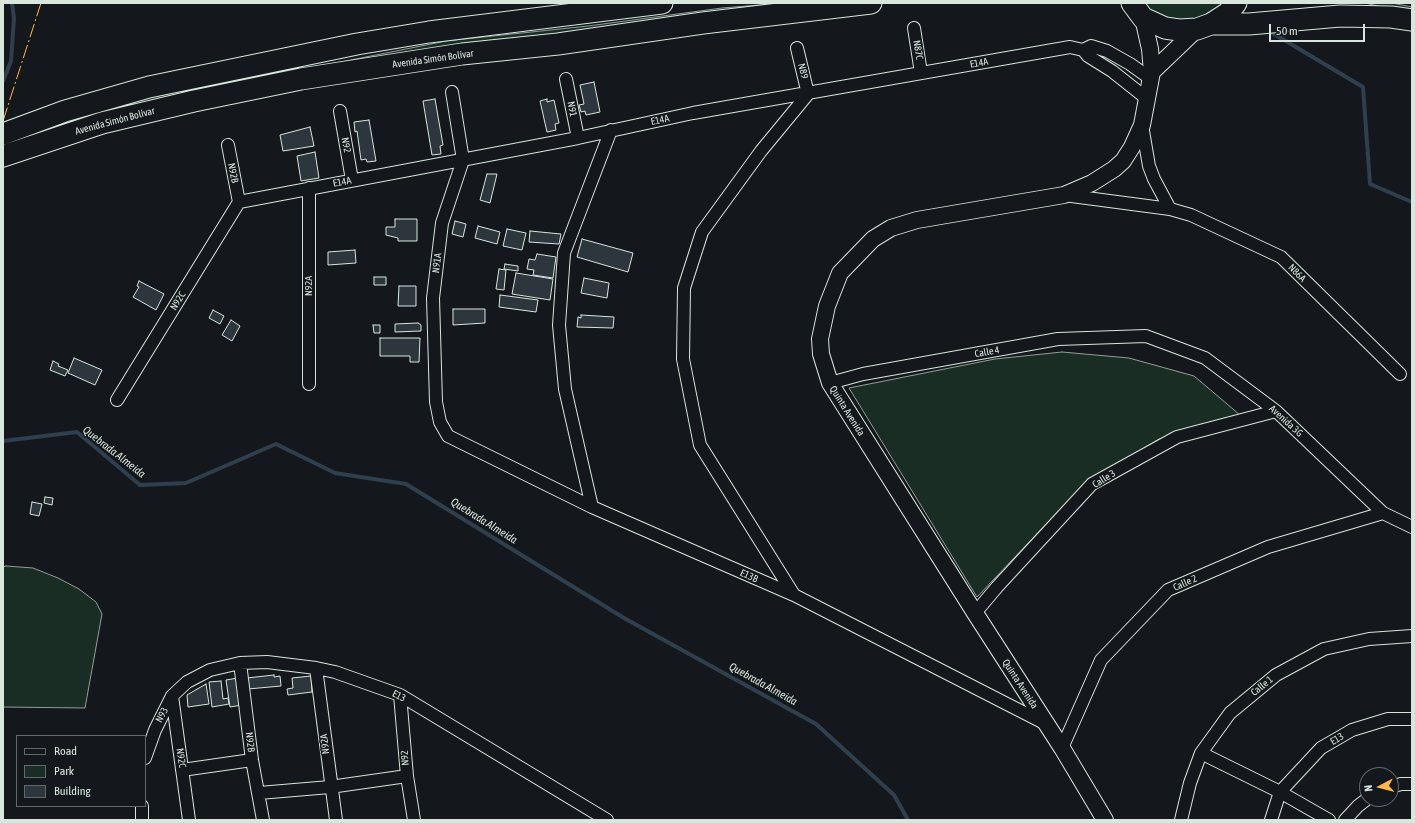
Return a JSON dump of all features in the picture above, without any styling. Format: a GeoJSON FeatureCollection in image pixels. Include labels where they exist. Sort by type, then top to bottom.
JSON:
{"type":"FeatureCollection","features":[{"type":"Feature","properties":{"kind":"highway"},"geometry":{"type":"LineString","coordinates":[[3,134],[64,111],[149,87],[357,44],[430,32],[662,3]]}},
{"type":"Feature","properties":{"kind":"highway","name":"Avenida Simón Bolívar"},"geometry":{"type":"LineString","coordinates":[[3,156],[102,123],[194,101],[301,79],[462,54],[558,44],[703,23],[871,3]]}},
{"type":"Feature","properties":{"kind":"highway"},"geometry":{"type":"LineString","coordinates":[[1204,27],[1228,13],[1236,3]]}},
{"type":"Feature","properties":{"kind":"highway"},"geometry":{"type":"LineString","coordinates":[[1134,9],[1165,28],[1179,30],[1340,16],[1391,16],[1412,20]]}},
{"type":"Feature","properties":{"kind":"street","name":"Quinta Avenida"},"geometry":{"type":"LineString","coordinates":[[1105,820],[1062,748],[830,383],[821,354],[820,339],[827,306],[840,273],[873,239],[891,228],[917,220],[1064,195],[1092,183],[1114,169],[1123,160],[1132,147],[1142,125],[1151,75],[1150,49],[1134,9]]}},
{"type":"Feature","properties":{"kind":"street"},"geometry":{"type":"LineString","coordinates":[[1151,75],[1204,27]]}},
{"type":"Feature","properties":{"kind":"street","name":"N87C"},"geometry":{"type":"LineString","coordinates":[[914,28],[921,73]]}},
{"type":"Feature","properties":{"kind":"street","name":"E14A"},"geometry":{"type":"LineString","coordinates":[[239,202],[578,138],[693,113],[1070,47],[1083,50],[1091,46],[1107,51],[1151,75]]}},
{"type":"Feature","properties":{"kind":"street","name":"N89"},"geometry":{"type":"LineString","coordinates":[[797,48],[808,94]]}},
{"type":"Feature","properties":{"kind":"street"},"geometry":{"type":"LineString","coordinates":[[1083,50],[1088,56],[1112,71],[1146,98]]}},
{"type":"Feature","properties":{"kind":"street","name":"N91"},"geometry":{"type":"LineString","coordinates":[[566,79],[578,138]]}},
{"type":"Feature","properties":{"kind":"street","name":"N91A"},"geometry":{"type":"LineString","coordinates":[[448,436],[440,422],[436,402],[433,298],[442,223],[463,160],[452,92]]}},
{"type":"Feature","properties":{"kind":"street"},"geometry":{"type":"LineString","coordinates":[[794,596],[700,445],[683,359],[684,288],[702,232],[761,151],[808,94]]}},
{"type":"Feature","properties":{"kind":"street","name":"N92"},"geometry":{"type":"LineString","coordinates":[[340,111],[352,180]]}},
{"type":"Feature","properties":{"kind":"street"},"geometry":{"type":"LineString","coordinates":[[1142,125],[1149,166],[1170,210]]}},
{"type":"Feature","properties":{"kind":"street"},"geometry":{"type":"LineString","coordinates":[[592,507],[565,389],[559,325],[564,253],[612,130]]}},
{"type":"Feature","properties":{"kind":"street","name":"N92B"},"geometry":{"type":"LineString","coordinates":[[228,145],[239,202]]}},
{"type":"Feature","properties":{"kind":"street","name":"N92A"},"geometry":{"type":"LineString","coordinates":[[309,188],[310,384]]}},
{"type":"Feature","properties":{"kind":"street","name":"N86A"},"geometry":{"type":"LineString","coordinates":[[1064,195],[1170,210],[1191,215],[1281,257],[1400,374]]}},
{"type":"Feature","properties":{"kind":"street","name":"N92C"},"geometry":{"type":"LineString","coordinates":[[117,400],[239,202]]}},
{"type":"Feature","properties":{"kind":"street","name":"Calle 4"},"geometry":{"type":"LineString","coordinates":[[830,383],[863,374],[1058,339],[1146,336]]}},
{"type":"Feature","properties":{"kind":"street","name":"Avenida 3G"},"geometry":{"type":"LineString","coordinates":[[1146,336],[1205,358],[1276,411],[1383,513],[1412,527]]}},
{"type":"Feature","properties":{"kind":"street","name":"Calle 3"},"geometry":{"type":"LineString","coordinates":[[975,613],[1092,484],[1176,437],[1276,411]]}},
{"type":"Feature","properties":{"kind":"street","name":"E13B"},"geometry":{"type":"LineString","coordinates":[[448,436],[592,507],[794,596],[1046,724]]}},
{"type":"Feature","properties":{"kind":"street","name":"Calle 2"},"geometry":{"type":"LineString","coordinates":[[1062,748],[1101,660],[1168,590],[1268,547],[1383,513]]}},
{"type":"Feature","properties":{"kind":"street","name":"Calle 1"},"geometry":{"type":"LineString","coordinates":[[1181,820],[1190,783],[1201,753],[1230,713],[1276,675],[1324,649],[1369,639],[1412,636]]}},
{"type":"Feature","properties":{"kind":"street","name":"E13"},"geometry":{"type":"LineString","coordinates":[[172,696],[187,682],[210,670],[240,663],[267,662],[335,672],[400,695],[607,820]]}},
{"type":"Feature","properties":{"kind":"street","name":"N92B"},"geometry":{"type":"LineString","coordinates":[[240,663],[252,760],[263,820]]}},
{"type":"Feature","properties":{"kind":"street","name":"N92A"},"geometry":{"type":"LineString","coordinates":[[316,668],[330,787],[336,820]]}},
{"type":"Feature","properties":{"kind":"street","name":"N92"},"geometry":{"type":"LineString","coordinates":[[400,695],[407,776],[414,820]]}},
{"type":"Feature","properties":{"kind":"street","name":"N92C"},"geometry":{"type":"LineString","coordinates":[[172,696],[189,820]]}},
{"type":"Feature","properties":{"kind":"street","name":"N93"},"geometry":{"type":"LineString","coordinates":[[146,755],[154,730],[172,696]]}},
{"type":"Feature","properties":{"kind":"street","name":"E13"},"geometry":{"type":"LineString","coordinates":[[1280,792],[1321,748],[1352,730],[1388,719],[1412,719]]}},
{"type":"Feature","properties":{"kind":"street"},"geometry":{"type":"LineString","coordinates":[[1201,753],[1280,792],[1329,820]]}},
{"type":"Feature","properties":{"kind":"street"},"geometry":{"type":"LineString","coordinates":[[182,770],[252,760]]}},
{"type":"Feature","properties":{"kind":"street"},"geometry":{"type":"LineString","coordinates":[[259,793],[330,787],[407,776]]}},
{"type":"Feature","properties":{"kind":"street"},"geometry":{"type":"LineString","coordinates":[[1399,784],[1412,784]]}},
{"type":"Feature","properties":{"kind":"street"},"geometry":{"type":"LineString","coordinates":[[1271,820],[1280,792]]}},
{"type":"Feature","properties":{"kind":"street"},"geometry":{"type":"LineString","coordinates":[[1345,820],[1359,805]]}},
{"type":"Feature","properties":{"kind":"street"},"geometry":{"type":"LineString","coordinates":[[142,807],[142,820]]}},
{"type":"Feature","properties":{"kind":"green space"},"geometry":{"type":"Polygon","coordinates":[[[784,3],[112,107],[162,93],[200,90],[446,41],[588,26],[722,8],[784,3]]]}},
{"type":"Feature","properties":{"kind":"green space"},"geometry":{"type":"Polygon","coordinates":[[[1141,3],[1225,3],[1200,19],[1180,22],[1161,17],[1141,3]]]}},
{"type":"Feature","properties":{"kind":"green space"},"geometry":{"type":"Polygon","coordinates":[[[1365,3],[1392,3],[1412,7],[1412,14],[1365,3]]]}},
{"type":"Feature","properties":{"kind":"green space"},"geometry":{"type":"Polygon","coordinates":[[[1062,352],[1129,358],[1194,376],[1240,415],[1159,439],[1084,484],[977,597],[849,388],[995,359],[1062,352]]]}},
{"type":"Feature","properties":{"kind":"green space"},"geometry":{"type":"Polygon","coordinates":[[[3,567],[33,568],[58,578],[79,589],[96,602],[102,614],[85,708],[3,707],[3,567]]]}},
{"type":"Feature","properties":{"kind":"building"},"geometry":{"type":"Polygon","coordinates":[[[594,82],[600,112],[586,115],[585,111],[581,112],[579,105],[584,104],[580,85],[594,82]]]}},
{"type":"Feature","properties":{"kind":"building"},"geometry":{"type":"Polygon","coordinates":[[[435,99],[443,145],[440,146],[441,154],[432,155],[423,101],[435,99]]]}},
{"type":"Feature","properties":{"kind":"building"},"geometry":{"type":"Polygon","coordinates":[[[547,99],[547,102],[554,100],[559,123],[555,124],[556,130],[547,132],[540,101],[547,99]]]}},
{"type":"Feature","properties":{"kind":"building"},"geometry":{"type":"Polygon","coordinates":[[[369,120],[376,161],[367,162],[366,159],[361,160],[357,131],[355,132],[354,122],[369,120]]]}},
{"type":"Feature","properties":{"kind":"building"},"geometry":{"type":"Polygon","coordinates":[[[310,127],[314,146],[283,151],[280,135],[310,127]]]}},
{"type":"Feature","properties":{"kind":"building"},"geometry":{"type":"Polygon","coordinates":[[[315,152],[319,178],[301,181],[297,156],[315,152]]]}},
{"type":"Feature","properties":{"kind":"building"},"geometry":{"type":"Polygon","coordinates":[[[487,174],[497,174],[490,203],[480,200],[487,174]]]}},
{"type":"Feature","properties":{"kind":"building"},"geometry":{"type":"Polygon","coordinates":[[[395,219],[417,219],[417,241],[398,241],[398,238],[386,235],[386,227],[395,227],[395,219]]]}},
{"type":"Feature","properties":{"kind":"building"},"geometry":{"type":"Polygon","coordinates":[[[455,221],[466,224],[463,237],[452,234],[455,221]]]}},
{"type":"Feature","properties":{"kind":"building"},"geometry":{"type":"Polygon","coordinates":[[[478,226],[500,232],[497,244],[475,238],[478,226]]]}},
{"type":"Feature","properties":{"kind":"building"},"geometry":{"type":"Polygon","coordinates":[[[507,229],[526,233],[522,250],[503,246],[507,229]]]}},
{"type":"Feature","properties":{"kind":"building"},"geometry":{"type":"Polygon","coordinates":[[[530,231],[561,234],[559,244],[529,242],[530,231]]]}},
{"type":"Feature","properties":{"kind":"building"},"geometry":{"type":"Polygon","coordinates":[[[582,239],[633,253],[628,272],[577,257],[582,239]]]}},
{"type":"Feature","properties":{"kind":"building"},"geometry":{"type":"Polygon","coordinates":[[[355,250],[356,263],[328,265],[328,252],[355,250]]]}},
{"type":"Feature","properties":{"kind":"building"},"geometry":{"type":"Polygon","coordinates":[[[537,254],[556,257],[553,278],[533,275],[534,270],[527,269],[529,259],[535,260],[537,254]]]}},
{"type":"Feature","properties":{"kind":"building"},"geometry":{"type":"Polygon","coordinates":[[[505,264],[518,266],[518,271],[504,269],[505,264]]]}},
{"type":"Feature","properties":{"kind":"building"},"geometry":{"type":"Polygon","coordinates":[[[499,269],[506,270],[504,290],[496,289],[499,269]]]}},
{"type":"Feature","properties":{"kind":"building"},"geometry":{"type":"Polygon","coordinates":[[[516,273],[553,279],[550,300],[512,294],[516,273]]]}},
{"type":"Feature","properties":{"kind":"building"},"geometry":{"type":"Polygon","coordinates":[[[374,277],[386,277],[386,285],[374,285],[374,277]]]}},
{"type":"Feature","properties":{"kind":"building"},"geometry":{"type":"Polygon","coordinates":[[[584,278],[609,283],[607,298],[581,293],[584,278]]]}},
{"type":"Feature","properties":{"kind":"building"},"geometry":{"type":"Polygon","coordinates":[[[139,281],[164,294],[156,310],[133,297],[139,287],[137,286],[139,281]]]}},
{"type":"Feature","properties":{"kind":"building"},"geometry":{"type":"Polygon","coordinates":[[[399,286],[416,286],[416,306],[398,306],[399,286]]]}},
{"type":"Feature","properties":{"kind":"building"},"geometry":{"type":"Polygon","coordinates":[[[500,295],[538,300],[536,312],[499,307],[500,295]]]}},
{"type":"Feature","properties":{"kind":"building"},"geometry":{"type":"Polygon","coordinates":[[[453,309],[485,309],[485,323],[453,325],[453,309]]]}},
{"type":"Feature","properties":{"kind":"building"},"geometry":{"type":"Polygon","coordinates":[[[213,310],[224,316],[220,324],[209,318],[213,310]]]}},
{"type":"Feature","properties":{"kind":"building"},"geometry":{"type":"Polygon","coordinates":[[[581,315],[614,317],[613,328],[577,327],[578,317],[581,318],[581,315]]]}},
{"type":"Feature","properties":{"kind":"building"},"geometry":{"type":"Polygon","coordinates":[[[231,320],[240,326],[232,341],[222,335],[231,320]]]}},
{"type":"Feature","properties":{"kind":"building"},"geometry":{"type":"Polygon","coordinates":[[[418,323],[421,325],[421,331],[395,332],[395,324],[418,323]]]}},
{"type":"Feature","properties":{"kind":"building"},"geometry":{"type":"Polygon","coordinates":[[[373,325],[380,325],[380,333],[374,333],[373,325]]]}},
{"type":"Feature","properties":{"kind":"building"},"geometry":{"type":"Polygon","coordinates":[[[380,338],[420,338],[419,362],[410,362],[410,356],[380,356],[380,338]]]}},
{"type":"Feature","properties":{"kind":"building"},"geometry":{"type":"Polygon","coordinates":[[[74,358],[102,370],[95,385],[68,373],[74,358]]]}},
{"type":"Feature","properties":{"kind":"building"},"geometry":{"type":"Polygon","coordinates":[[[53,361],[59,364],[58,366],[68,370],[65,376],[50,370],[53,361]]]}},
{"type":"Feature","properties":{"kind":"building"},"geometry":{"type":"Polygon","coordinates":[[[45,497],[53,498],[52,505],[44,503],[45,497]]]}},
{"type":"Feature","properties":{"kind":"building"},"geometry":{"type":"Polygon","coordinates":[[[32,502],[42,504],[39,516],[30,514],[32,502]]]}},
{"type":"Feature","properties":{"kind":"building"},"geometry":{"type":"Polygon","coordinates":[[[274,675],[274,677],[280,676],[281,686],[248,689],[247,678],[274,675]]]}},
{"type":"Feature","properties":{"kind":"building"},"geometry":{"type":"Polygon","coordinates":[[[311,676],[312,692],[288,695],[287,689],[293,688],[292,678],[311,676]]]}},
{"type":"Feature","properties":{"kind":"building"},"geometry":{"type":"Polygon","coordinates":[[[238,678],[242,705],[230,707],[226,680],[238,678]]]}},
{"type":"Feature","properties":{"kind":"building"},"geometry":{"type":"Polygon","coordinates":[[[221,681],[223,699],[228,698],[229,704],[212,707],[209,682],[221,681]]]}},
{"type":"Feature","properties":{"kind":"building"},"geometry":{"type":"Polygon","coordinates":[[[206,684],[209,704],[188,707],[187,695],[206,684]]]}},
{"type":"Feature","properties":{"kind":"waterway"},"geometry":{"type":"LineString","coordinates":[[3,81],[11,61],[14,18],[12,3]]}},
{"type":"Feature","properties":{"kind":"waterway"},"geometry":{"type":"LineString","coordinates":[[1269,31],[1363,87],[1370,184],[1412,202]]}},
{"type":"Feature","properties":{"kind":"waterway","name":"Quebrada Almeida"},"geometry":{"type":"LineString","coordinates":[[3,441],[77,432],[140,485],[186,483],[276,444],[335,473],[406,484],[624,618],[816,724],[894,795],[908,820]]}},
{"type":"Feature","properties":{"kind":"power"},"geometry":{"type":"LineString","coordinates":[[3,121],[41,3]]}}]}
